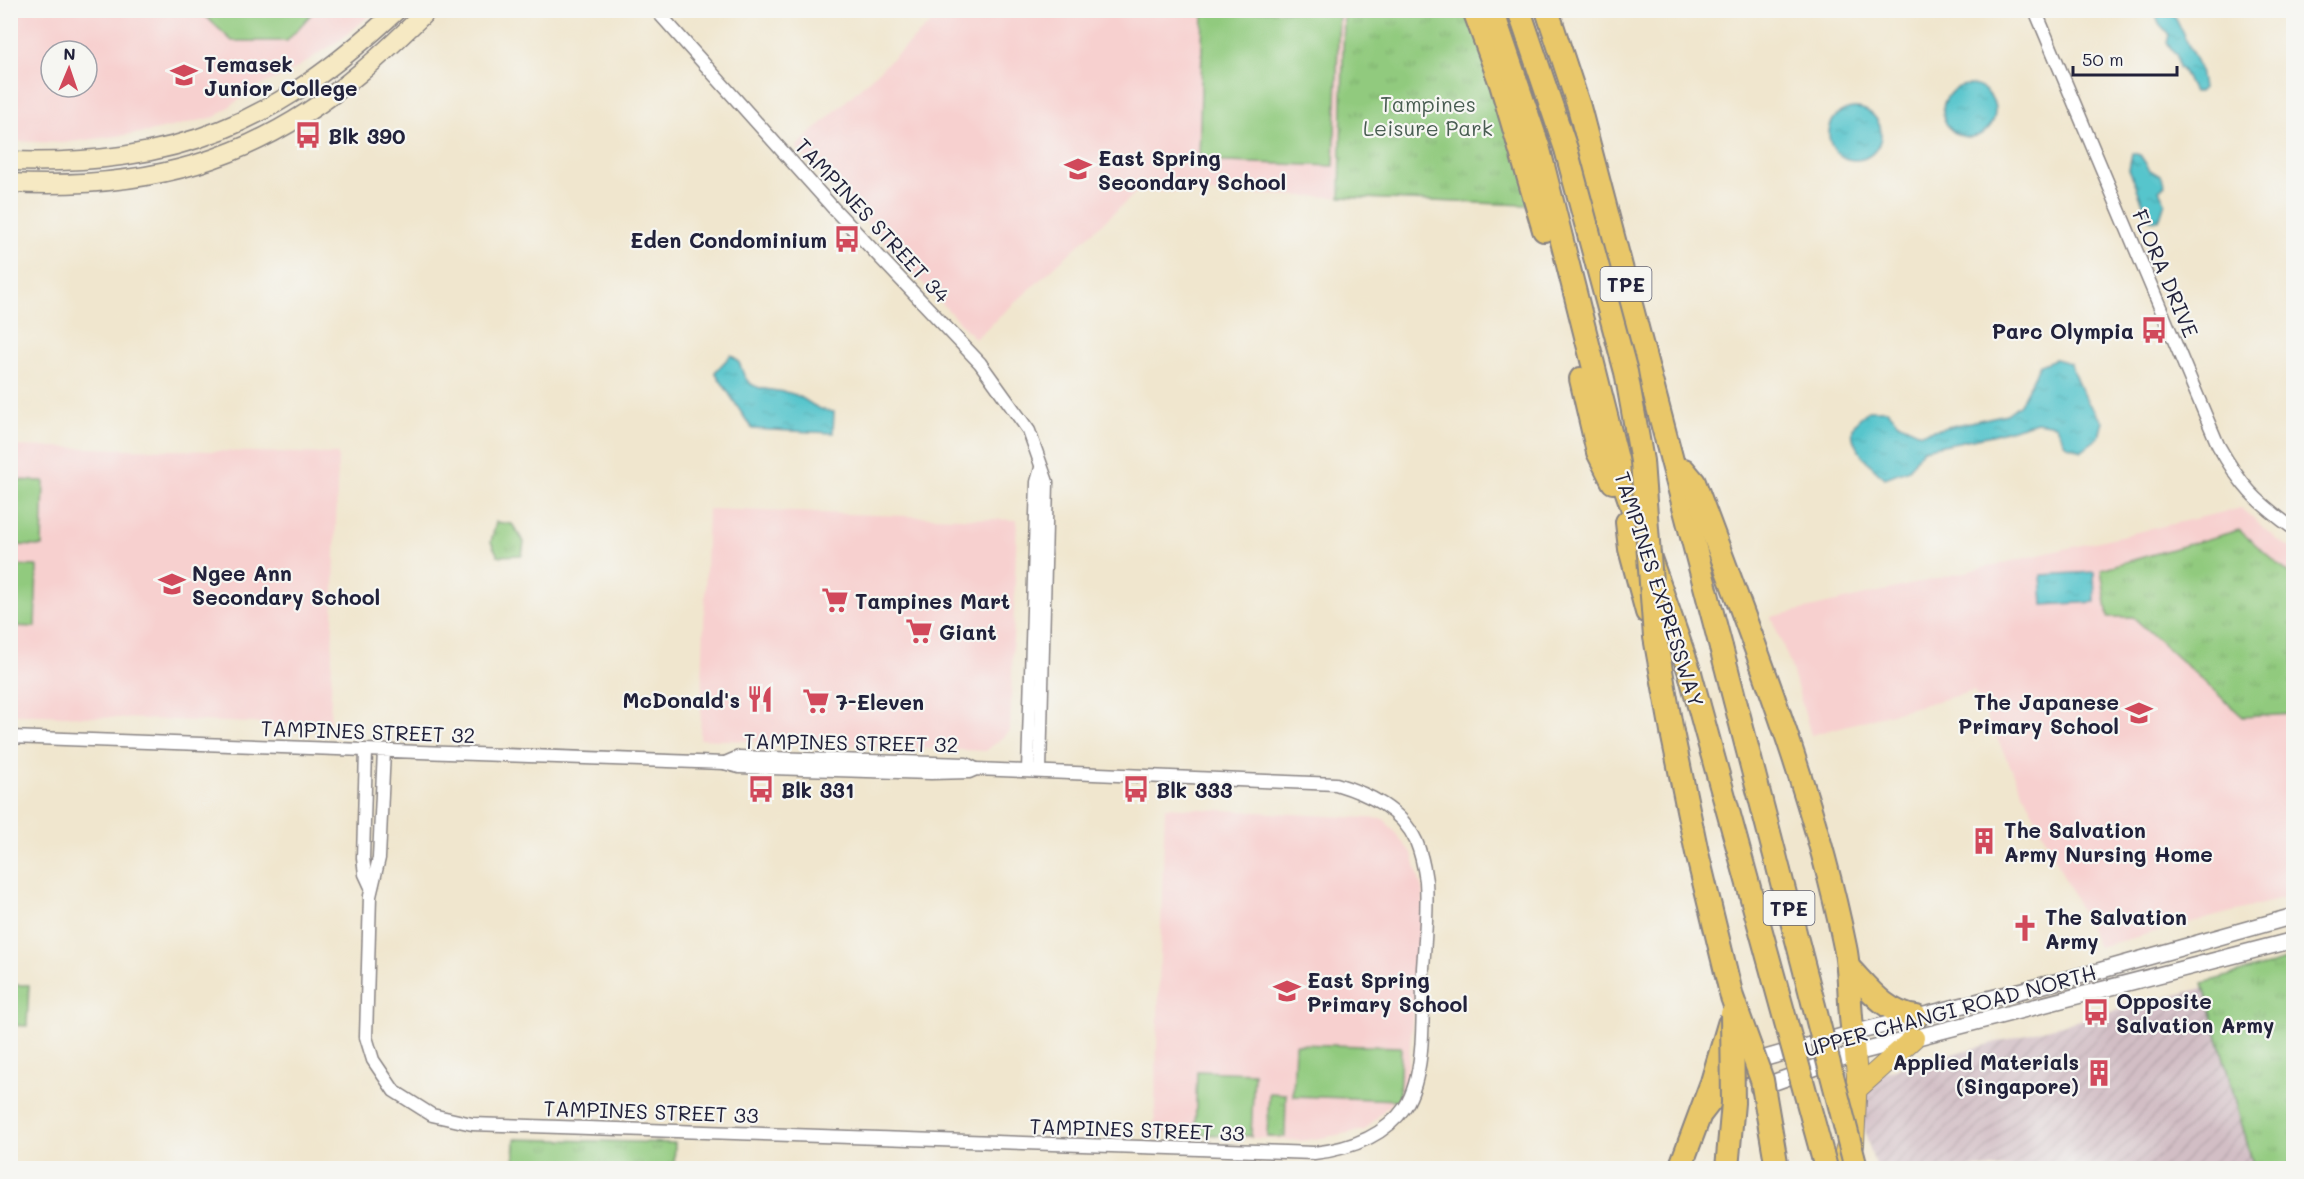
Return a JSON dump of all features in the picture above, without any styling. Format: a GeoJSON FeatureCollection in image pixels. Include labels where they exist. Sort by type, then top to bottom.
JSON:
{"type":"FeatureCollection","features":[{"type":"Feature","properties":{"kind":"highway"},"geometry":{"type":"LineString","coordinates":[[1474,10],[1501,84],[1539,211],[1598,452],[1625,507]]}},
{"type":"Feature","properties":{"kind":"highway","name":"TAMPINES EXPRESSWAY"},"geometry":{"type":"LineString","coordinates":[[1492,10],[1538,146],[1621,475],[1690,674],[1826,1168]]}},
{"type":"Feature","properties":{"kind":"highway"},"geometry":{"type":"LineString","coordinates":[[1519,10],[1566,149],[1626,372],[1642,461],[1655,637],[1697,854],[1734,1000],[1753,1047],[1755,1060],[1734,1071],[1702,1112]]}},
{"type":"Feature","properties":{"kind":"highway","name":"TAMPINES EXPRESSWAY"},"geometry":{"type":"LineString","coordinates":[[1547,10],[1579,107],[1674,461],[1855,1168]]}},
{"type":"Feature","properties":{"kind":"highway"},"geometry":{"type":"LineString","coordinates":[[1674,461],[1694,482],[1797,770],[1832,889],[1849,968],[1854,1043]]}},
{"type":"Feature","properties":{"kind":"highway"},"geometry":{"type":"LineString","coordinates":[[1621,475],[1630,549],[1654,637],[1698,858],[1734,1000],[1762,1080],[1777,1168]]}},
{"type":"Feature","properties":{"kind":"highway"},"geometry":{"type":"LineString","coordinates":[[1849,968],[1891,1009],[1915,1027]]}},
{"type":"Feature","properties":{"kind":"highway"},"geometry":{"type":"LineString","coordinates":[[1680,1168],[1702,1112],[1734,1000]]}},
{"type":"Feature","properties":{"kind":"highway"},"geometry":{"type":"LineString","coordinates":[[1727,1168],[1733,1103],[1734,1000]]}},
{"type":"Feature","properties":{"kind":"main road"},"geometry":{"type":"LineString","coordinates":[[10,161],[106,159],[145,154],[215,134],[298,91],[343,58],[397,10]]}},
{"type":"Feature","properties":{"kind":"main road"},"geometry":{"type":"LineString","coordinates":[[10,183],[49,185],[147,178],[197,165],[245,147],[283,128],[331,95],[361,72],[428,10]]}},
{"type":"Feature","properties":{"kind":"main road"},"geometry":{"type":"LineString","coordinates":[[1857,1089],[1915,1027]]}},
{"type":"Feature","properties":{"kind":"main road"},"geometry":{"type":"LineString","coordinates":[[1854,1043],[1857,1089],[1855,1168]]}},
{"type":"Feature","properties":{"kind":"main road"},"geometry":{"type":"LineString","coordinates":[[1755,1060],[1771,1168]]}},
{"type":"Feature","properties":{"kind":"main road"},"geometry":{"type":"LineString","coordinates":[[1841,1168],[1846,1148],[1854,1137]]}},
{"type":"Feature","properties":{"kind":"street","name":"TAMPINES STREET 34"},"geometry":{"type":"LineString","coordinates":[[656,10],[835,210],[980,363],[1019,415],[1034,442],[1047,482],[1041,534],[1034,771]]}},
{"type":"Feature","properties":{"kind":"street","name":"FLORA DRIVE"},"geometry":{"type":"LineString","coordinates":[[2034,10],[2218,445],[2238,481],[2260,504],[2294,529]]}},
{"type":"Feature","properties":{"kind":"street","name":"TAMPINES STREET 32"},"geometry":{"type":"LineString","coordinates":[[10,737],[724,763],[739,757],[966,764],[976,769],[1034,771]]}},
{"type":"Feature","properties":{"kind":"street","name":"TAMPINES STREET 33"},"geometry":{"type":"LineString","coordinates":[[366,751],[363,858],[365,874],[371,887]]}},
{"type":"Feature","properties":{"kind":"street","name":"TAMPINES STREET 33"},"geometry":{"type":"LineString","coordinates":[[384,751],[379,858],[371,887],[366,1036],[373,1060],[394,1091],[418,1108],[443,1119],[504,1125],[1293,1154],[1346,1148],[1370,1137],[1393,1120],[1410,1097],[1418,1063],[1426,899],[1424,869],[1416,841],[1395,813],[1385,805],[1359,792],[1315,782],[1034,771]]}},
{"type":"Feature","properties":{"kind":"street","name":"UPPER CHANGI ROAD NORTH"},"geometry":{"type":"LineString","coordinates":[[1758,1088],[1854,1043],[2294,916]]}},
{"type":"Feature","properties":{"kind":"street","name":"UPPER CHANGI ROAD NORTH"},"geometry":{"type":"LineString","coordinates":[[1755,1060],[1854,1043],[2294,940]]}},
{"type":"Feature","properties":{"kind":"shaded area","name":"Temasek Junior College"},"geometry":{"type":"Polygon","coordinates":[[[11,11],[375,11],[343,38],[292,71],[254,89],[215,117],[149,132],[63,143],[11,141],[11,11]]]}},
{"type":"Feature","properties":{"kind":"shaded area","name":"East Spring Secondary School"},"geometry":{"type":"Polygon","coordinates":[[[944,11],[1343,11],[1338,197],[1138,191],[975,339],[796,147],[944,11]]]}},
{"type":"Feature","properties":{"kind":"shaded area","name":"Ngee Ann Secondary School"},"geometry":{"type":"Polygon","coordinates":[[[11,446],[338,454],[330,726],[11,714],[11,446]]]}},
{"type":"Feature","properties":{"kind":"shaded area","name":"The Japanese Primary School"},"geometry":{"type":"Polygon","coordinates":[[[2241,508],[2276,539],[2293,549],[2293,896],[2098,947],[1974,691],[1811,735],[1790,663],[1771,617],[2241,508]]]}},
{"type":"Feature","properties":{"kind":"shaded area"},"geometry":{"type":"Polygon","coordinates":[[[708,509],[1017,520],[1010,731],[986,751],[700,739],[708,509]]]}},
{"type":"Feature","properties":{"kind":"shaded area","name":"East Spring Primary School"},"geometry":{"type":"Polygon","coordinates":[[[1165,807],[1384,819],[1412,854],[1424,896],[1406,1087],[1365,1130],[1303,1141],[1154,1132],[1165,807]]]}},
{"type":"Feature","properties":{"kind":"shaded area"},"geometry":{"type":"Polygon","coordinates":[[[2210,986],[2293,1168],[1876,1168],[1849,1081],[2210,986]]]}},
{"type":"Feature","properties":{"kind":"green space"},"geometry":{"type":"Polygon","coordinates":[[[200,11],[314,11],[287,41],[232,41],[200,11]]]}},
{"type":"Feature","properties":{"kind":"green space"},"geometry":{"type":"Polygon","coordinates":[[[1203,11],[1339,11],[1334,166],[1199,161],[1203,11]]]}},
{"type":"Feature","properties":{"kind":"green space","name":"Tampines Leisure Park"},"geometry":{"type":"Polygon","coordinates":[[[1344,11],[1476,11],[1546,206],[1340,197],[1344,11]]]}},
{"type":"Feature","properties":{"kind":"green space"},"geometry":{"type":"Polygon","coordinates":[[[11,480],[44,481],[42,546],[11,545],[11,480]]]}},
{"type":"Feature","properties":{"kind":"green space"},"geometry":{"type":"Polygon","coordinates":[[[496,522],[512,524],[524,542],[522,555],[498,556],[491,542],[496,522]]]}},
{"type":"Feature","properties":{"kind":"green space"},"geometry":{"type":"Polygon","coordinates":[[[2239,530],[2293,577],[2293,714],[2243,717],[2133,617],[2108,617],[2101,569],[2239,530]]]}},
{"type":"Feature","properties":{"kind":"green space"},"geometry":{"type":"Polygon","coordinates":[[[11,565],[37,566],[35,627],[11,626],[11,565]]]}},
{"type":"Feature","properties":{"kind":"green space"},"geometry":{"type":"Polygon","coordinates":[[[2293,958],[2293,1168],[2254,1168],[2203,983],[2293,958]]]}},
{"type":"Feature","properties":{"kind":"green space"},"geometry":{"type":"Polygon","coordinates":[[[11,985],[29,985],[27,1026],[11,1025],[11,985]]]}},
{"type":"Feature","properties":{"kind":"green space"},"geometry":{"type":"Polygon","coordinates":[[[1295,1044],[1401,1047],[1399,1100],[1293,1096],[1295,1044]]]}},
{"type":"Feature","properties":{"kind":"green space"},"geometry":{"type":"Polygon","coordinates":[[[1197,1071],[1254,1073],[1251,1136],[1195,1134],[1197,1071]]]}},
{"type":"Feature","properties":{"kind":"green space"},"geometry":{"type":"Polygon","coordinates":[[[1269,1093],[1286,1094],[1285,1137],[1267,1137],[1269,1093]]]}},
{"type":"Feature","properties":{"kind":"green space"},"geometry":{"type":"Polygon","coordinates":[[[515,1139],[675,1143],[674,1168],[514,1168],[515,1139]]]}},
{"type":"Feature","properties":{"kind":"water"},"geometry":{"type":"Polygon","coordinates":[[[2156,11],[2172,11],[2200,69],[2203,88],[2199,92],[2191,89],[2184,72],[2179,67],[2177,56],[2167,43],[2169,35],[2159,23],[2156,11]]]}},
{"type":"Feature","properties":{"kind":"water"},"geometry":{"type":"Polygon","coordinates":[[[1964,85],[1974,85],[1988,92],[1995,111],[1988,130],[1974,137],[1964,137],[1954,133],[1947,126],[1943,116],[1943,106],[1947,96],[1954,89],[1964,85]]]}},
{"type":"Feature","properties":{"kind":"water"},"geometry":{"type":"Polygon","coordinates":[[[1850,108],[1860,108],[1870,112],[1877,119],[1881,134],[1877,149],[1870,156],[1860,160],[1850,160],[1840,156],[1833,149],[1829,139],[1829,129],[1833,119],[1840,112],[1850,108]]]}},
{"type":"Feature","properties":{"kind":"water"},"geometry":{"type":"Polygon","coordinates":[[[2132,153],[2140,155],[2150,170],[2160,176],[2165,186],[2159,190],[2165,202],[2159,221],[2150,220],[2129,169],[2132,153]]]}},
{"type":"Feature","properties":{"kind":"water"},"geometry":{"type":"Polygon","coordinates":[[[731,355],[752,385],[787,392],[799,396],[816,407],[834,412],[833,433],[752,429],[715,372],[731,355]]]}},
{"type":"Feature","properties":{"kind":"water"},"geometry":{"type":"Polygon","coordinates":[[[2055,359],[2070,363],[2083,394],[2103,421],[2099,437],[2081,451],[2065,444],[2055,425],[2037,422],[1992,435],[1923,449],[1909,469],[1885,478],[1867,461],[1856,446],[1853,438],[1855,423],[1869,410],[1887,410],[1900,424],[1920,433],[2007,414],[2020,404],[2040,365],[2055,359]]]}},
{"type":"Feature","properties":{"kind":"water"},"geometry":{"type":"Polygon","coordinates":[[[2094,572],[2095,602],[2043,605],[2041,575],[2094,572]]]}},
{"type":"Feature","properties":{"kind":"place","name":"Temasek Junior College"},"geometry":{"type":"Point","coordinates":[184,75]}},
{"type":"Feature","properties":{"kind":"place","name":"Blk 390"},"geometry":{"type":"Point","coordinates":[308,135]}},
{"type":"Feature","properties":{"kind":"place","name":"East Spring Secondary School"},"geometry":{"type":"Point","coordinates":[1078,169]}},
{"type":"Feature","properties":{"kind":"place","name":"Eden Condominium"},"geometry":{"type":"Point","coordinates":[847,239]}},
{"type":"Feature","properties":{"kind":"place","name":"Parc Olympia"},"geometry":{"type":"Point","coordinates":[2154,330]}},
{"type":"Feature","properties":{"kind":"place","name":"Ngee Ann Secondary School"},"geometry":{"type":"Point","coordinates":[172,584]}},
{"type":"Feature","properties":{"kind":"place","name":"Tampines Mart"},"geometry":{"type":"Point","coordinates":[835,600]}},
{"type":"Feature","properties":{"kind":"place","name":"Giant"},"geometry":{"type":"Point","coordinates":[919,631]}},
{"type":"Feature","properties":{"kind":"place","name":"McDonald's"},"geometry":{"type":"Point","coordinates":[760,699]}},
{"type":"Feature","properties":{"kind":"place","name":"7-Eleven"},"geometry":{"type":"Point","coordinates":[816,701]}},
{"type":"Feature","properties":{"kind":"place","name":"The Japanese Primary School"},"geometry":{"type":"Point","coordinates":[2139,713]}},
{"type":"Feature","properties":{"kind":"place","name":"Blk 331"},"geometry":{"type":"Point","coordinates":[761,789]}},
{"type":"Feature","properties":{"kind":"place","name":"Blk 333"},"geometry":{"type":"Point","coordinates":[1136,789]}},
{"type":"Feature","properties":{"kind":"place","name":"The Salvation Army Nursing Home"},"geometry":{"type":"Point","coordinates":[1984,841]}},
{"type":"Feature","properties":{"kind":"place","name":"The Salvation Army"},"geometry":{"type":"Point","coordinates":[2025,928]}},
{"type":"Feature","properties":{"kind":"place","name":"East Spring Primary School"},"geometry":{"type":"Point","coordinates":[1287,991]}},
{"type":"Feature","properties":{"kind":"place","name":"Opposite Salvation Army"},"geometry":{"type":"Point","coordinates":[2096,1012]}},
{"type":"Feature","properties":{"kind":"place","name":"Applied Materials (Singapore)"},"geometry":{"type":"Point","coordinates":[2099,1073]}}]}
